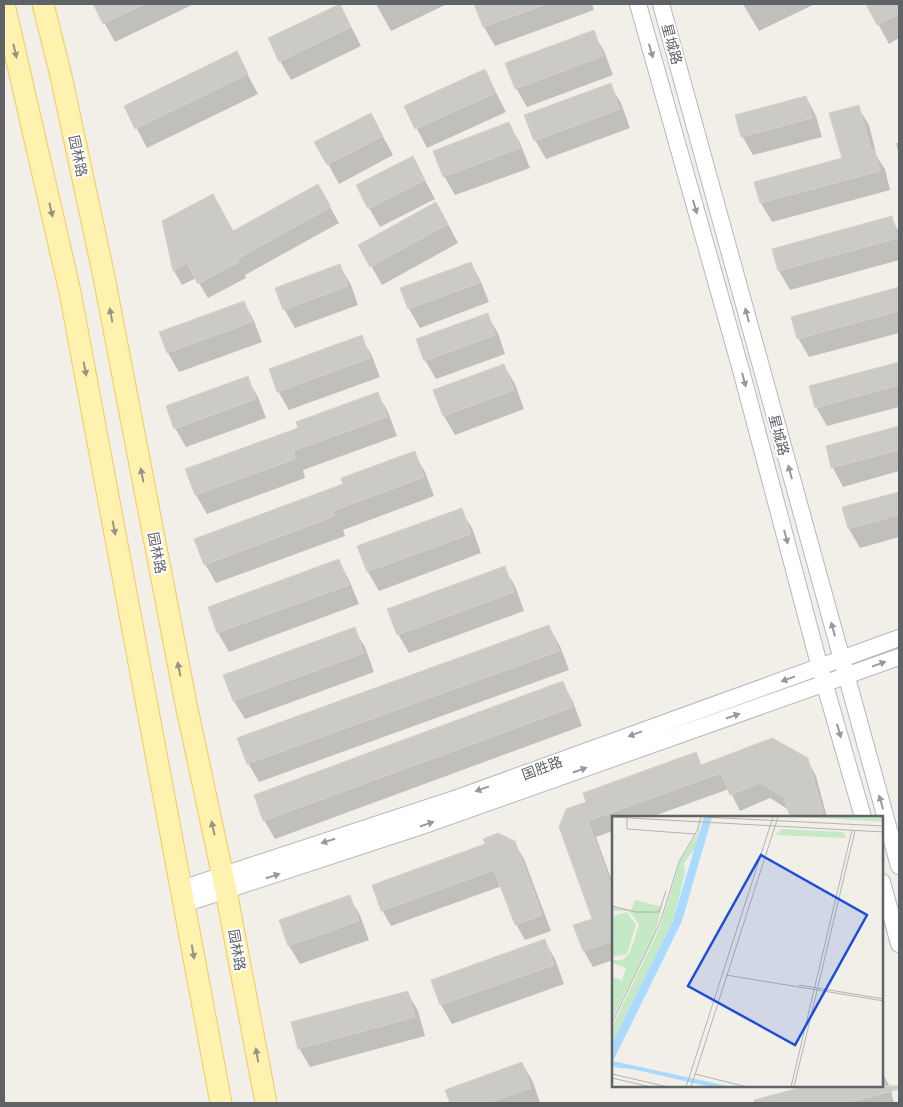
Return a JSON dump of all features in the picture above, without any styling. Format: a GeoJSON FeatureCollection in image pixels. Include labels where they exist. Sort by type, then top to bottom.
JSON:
{"type":"FeatureCollection","features":[{"type":"Feature","properties":{"kind":"main road"},"geometry":{"type":"LineString","coordinates":[[4,4],[70,292],[221,1103]]}},
{"type":"Feature","properties":{"kind":"main road","name":"园林路"},"geometry":{"type":"LineString","coordinates":[[43,4],[63,86],[104,277],[186,704],[225,883],[266,1103]]}},
{"type":"Feature","properties":{"kind":"street","name":"星城路"},"geometry":{"type":"LineString","coordinates":[[638,4],[741,370],[820,668],[863,816]]}},
{"type":"Feature","properties":{"kind":"street","name":"星城路"},"geometry":{"type":"LineString","coordinates":[[661,4],[899,866]]}},
{"type":"Feature","properties":{"kind":"street","name":"国胜路"},"geometry":{"type":"LineString","coordinates":[[225,883],[899,638]]}},
{"type":"Feature","properties":{"kind":"street","name":"国胜路"},"geometry":{"type":"LineString","coordinates":[[183,896],[422,826],[826,684],[899,656]]}},
{"type":"Feature","properties":{"kind":"street"},"geometry":{"type":"LineString","coordinates":[[883,886],[899,944]]}},
{"type":"Feature","properties":{"kind":"building"},"geometry":{"type":"Polygon","coordinates":[[[93,4],[144,4],[103,24],[93,4]]]}},
{"type":"Feature","properties":{"kind":"building"},"geometry":{"type":"Polygon","coordinates":[[[340,4],[351,27],[279,62],[268,38],[340,4]]]}},
{"type":"Feature","properties":{"kind":"building"},"geometry":{"type":"Polygon","coordinates":[[[474,4],[544,4],[544,5],[483,27],[474,4]]]}},
{"type":"Feature","properties":{"kind":"building"},"geometry":{"type":"Polygon","coordinates":[[[866,4],[899,4],[899,14],[877,25],[866,4]]]}},
{"type":"Feature","properties":{"kind":"building"},"geometry":{"type":"Polygon","coordinates":[[[594,30],[603,56],[515,89],[505,63],[594,30]]]}},
{"type":"Feature","properties":{"kind":"building"},"geometry":{"type":"Polygon","coordinates":[[[237,51],[248,74],[135,129],[124,106],[237,51]]]}},
{"type":"Feature","properties":{"kind":"building"},"geometry":{"type":"Polygon","coordinates":[[[485,69],[496,93],[415,129],[404,106],[485,69]]]}},
{"type":"Feature","properties":{"kind":"building"},"geometry":{"type":"Polygon","coordinates":[[[611,83],[620,109],[534,141],[524,115],[611,83]]]}},
{"type":"Feature","properties":{"kind":"building"},"geometry":{"type":"Polygon","coordinates":[[[806,96],[812,118],[741,137],[735,115],[806,96]]]}},
{"type":"Feature","properties":{"kind":"building"},"geometry":{"type":"Polygon","coordinates":[[[859,105],[871,150],[874,149],[880,171],[760,203],[754,182],[842,158],[829,113],[859,105]]]}},
{"type":"Feature","properties":{"kind":"building"},"geometry":{"type":"Polygon","coordinates":[[[371,113],[383,136],[327,165],[314,142],[371,113]]]}},
{"type":"Feature","properties":{"kind":"building"},"geometry":{"type":"Polygon","coordinates":[[[509,122],[520,148],[443,177],[433,151],[509,122]]]}},
{"type":"Feature","properties":{"kind":"building"},"geometry":{"type":"Polygon","coordinates":[[[413,156],[425,180],[368,209],[356,185],[413,156]]]}},
{"type":"Feature","properties":{"kind":"building"},"geometry":{"type":"Polygon","coordinates":[[[318,184],[331,207],[237,259],[239,262],[198,284],[187,263],[173,271],[162,221],[213,194],[233,231],[318,184]]]}},
{"type":"Feature","properties":{"kind":"building"},"geometry":{"type":"Polygon","coordinates":[[[436,202],[448,224],[370,267],[358,245],[436,202]]]}},
{"type":"Feature","properties":{"kind":"building"},"geometry":{"type":"Polygon","coordinates":[[[892,216],[898,238],[778,271],[772,249],[892,216]]]}},
{"type":"Feature","properties":{"kind":"building"},"geometry":{"type":"Polygon","coordinates":[[[471,262],[479,283],[408,309],[400,288],[471,262]]]}},
{"type":"Feature","properties":{"kind":"building"},"geometry":{"type":"Polygon","coordinates":[[[340,264],[348,286],[283,310],[275,288],[340,264]]]}},
{"type":"Feature","properties":{"kind":"building"},"geometry":{"type":"Polygon","coordinates":[[[899,287],[899,311],[797,339],[791,317],[899,287]]]}},
{"type":"Feature","properties":{"kind":"building"},"geometry":{"type":"Polygon","coordinates":[[[244,301],[252,322],[167,353],[159,332],[244,301]]]}},
{"type":"Feature","properties":{"kind":"building"},"geometry":{"type":"Polygon","coordinates":[[[488,313],[495,335],[424,361],[416,339],[488,313]]]}},
{"type":"Feature","properties":{"kind":"building"},"geometry":{"type":"Polygon","coordinates":[[[362,335],[370,358],[277,392],[269,369],[362,335]]]}},
{"type":"Feature","properties":{"kind":"building"},"geometry":{"type":"Polygon","coordinates":[[[899,362],[899,385],[815,408],[809,386],[899,362]]]}},
{"type":"Feature","properties":{"kind":"building"},"geometry":{"type":"Polygon","coordinates":[[[504,364],[514,390],[443,416],[433,390],[504,364]]]}},
{"type":"Feature","properties":{"kind":"building"},"geometry":{"type":"Polygon","coordinates":[[[248,376],[256,399],[174,429],[166,406],[248,376]]]}},
{"type":"Feature","properties":{"kind":"building"},"geometry":{"type":"Polygon","coordinates":[[[378,392],[387,417],[293,451],[295,459],[195,495],[185,469],[298,428],[296,422],[378,392]]]}},
{"type":"Feature","properties":{"kind":"building"},"geometry":{"type":"Polygon","coordinates":[[[899,426],[899,450],[831,468],[826,446],[899,426]]]}},
{"type":"Feature","properties":{"kind":"building"},"geometry":{"type":"Polygon","coordinates":[[[415,451],[424,477],[333,511],[335,516],[204,565],[194,539],[343,484],[341,478],[415,451]]]}},
{"type":"Feature","properties":{"kind":"building"},"geometry":{"type":"Polygon","coordinates":[[[899,492],[899,515],[848,529],[842,507],[899,492]]]}},
{"type":"Feature","properties":{"kind":"building"},"geometry":{"type":"Polygon","coordinates":[[[462,508],[471,534],[367,572],[357,546],[462,508]]]}},
{"type":"Feature","properties":{"kind":"building"},"geometry":{"type":"Polygon","coordinates":[[[339,559],[349,585],[217,633],[208,607],[339,559]]]}},
{"type":"Feature","properties":{"kind":"building"},"geometry":{"type":"Polygon","coordinates":[[[505,566],[514,592],[397,635],[387,609],[505,566]]]}},
{"type":"Feature","properties":{"kind":"building"},"geometry":{"type":"Polygon","coordinates":[[[549,625],[559,651],[247,764],[237,738],[549,625]]]}},
{"type":"Feature","properties":{"kind":"building"},"geometry":{"type":"Polygon","coordinates":[[[355,627],[364,653],[233,701],[223,675],[355,627]]]}},
{"type":"Feature","properties":{"kind":"building"},"geometry":{"type":"Polygon","coordinates":[[[563,681],[573,707],[263,821],[254,795],[563,681]]]}},
{"type":"Feature","properties":{"kind":"building"},"geometry":{"type":"Polygon","coordinates":[[[772,738],[808,758],[823,813],[813,816],[790,816],[784,797],[760,783],[730,795],[721,773],[588,821],[612,887],[612,941],[583,951],[573,925],[592,919],[559,827],[566,809],[586,802],[583,793],[696,752],[701,765],[772,738]]]}},
{"type":"Feature","properties":{"kind":"building"},"geometry":{"type":"Polygon","coordinates":[[[498,833],[515,841],[542,915],[515,925],[494,870],[381,911],[372,885],[485,844],[483,839],[498,833]]]}},
{"type":"Feature","properties":{"kind":"building"},"geometry":{"type":"Polygon","coordinates":[[[350,895],[359,921],[288,946],[279,920],[350,895]]]}},
{"type":"Feature","properties":{"kind":"building"},"geometry":{"type":"Polygon","coordinates":[[[545,939],[554,965],[440,1005],[431,980],[545,939]]]}},
{"type":"Feature","properties":{"kind":"building"},"geometry":{"type":"Polygon","coordinates":[[[408,991],[415,1017],[298,1049],[291,1022],[408,991]]]}},
{"type":"Feature","properties":{"kind":"building"},"geometry":{"type":"Polygon","coordinates":[[[522,1062],[531,1088],[488,1103],[450,1103],[445,1090],[522,1062]]]}},
{"type":"Feature","properties":{"kind":"building"},"geometry":{"type":"Polygon","coordinates":[[[899,1086],[899,1089],[847,1103],[754,1103],[754,1100],[802,1087],[899,1086]]]}}]}
